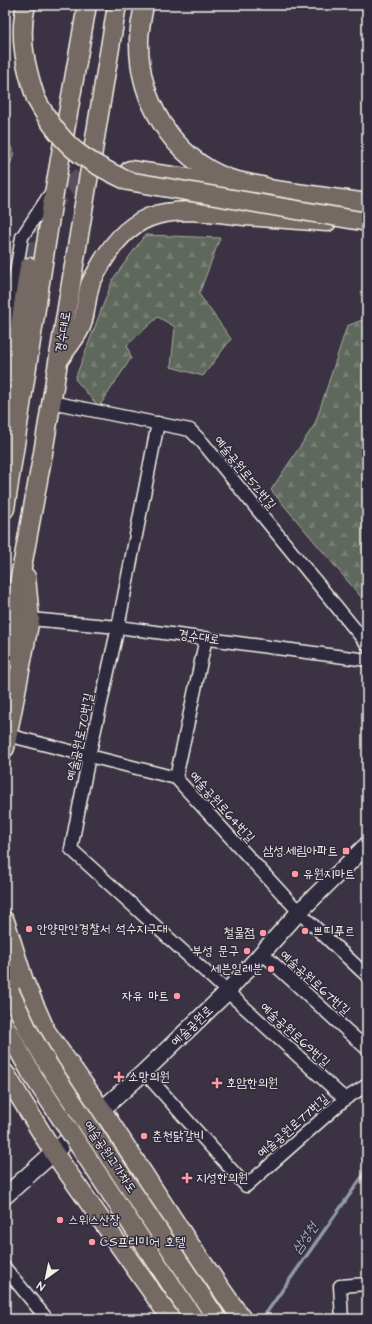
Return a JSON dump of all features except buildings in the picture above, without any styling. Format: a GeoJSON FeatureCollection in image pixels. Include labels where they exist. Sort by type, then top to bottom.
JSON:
{"type":"FeatureCollection","features":[{"type":"Feature","properties":{"kind":"main road"},"geometry":{"type":"LineString","coordinates":[[26,5],[23,14],[23,44],[26,71],[36,99],[50,124],[66,144],[94,164],[128,181],[367,223]]}},
{"type":"Feature","properties":{"kind":"main road"},"geometry":{"type":"LineString","coordinates":[[5,509],[55,187],[87,5]]}},
{"type":"Feature","properties":{"kind":"main road","name":"경수대로"},"geometry":{"type":"LineString","coordinates":[[5,659],[51,402],[117,5]]}},
{"type":"Feature","properties":{"kind":"main road"},"geometry":{"type":"LineString","coordinates":[[144,5],[138,41],[145,89],[156,114],[168,133],[185,153],[203,166],[227,178],[266,187],[367,203]]}},
{"type":"Feature","properties":{"kind":"main road"},"geometry":{"type":"LineString","coordinates":[[130,170],[224,184],[266,187]]}},
{"type":"Feature","properties":{"kind":"main road"},"geometry":{"type":"LineString","coordinates":[[58,361],[82,326],[90,285],[116,242],[136,225],[152,216],[170,211],[195,210],[367,223]]}},
{"type":"Feature","properties":{"kind":"main road"},"geometry":{"type":"LineString","coordinates":[[5,422],[30,260]]}},
{"type":"Feature","properties":{"kind":"main road"},"geometry":{"type":"LineString","coordinates":[[6,742],[30,619],[24,558]]}},
{"type":"Feature","properties":{"kind":"main road"},"geometry":{"type":"LineString","coordinates":[[5,921],[24,981],[46,1031],[102,1110],[186,1239],[242,1319]]}},
{"type":"Feature","properties":{"kind":"main road","name":"예술공원고가차도"},"geometry":{"type":"LineString","coordinates":[[7,983],[28,1030],[49,1066],[217,1319]]}},
{"type":"Feature","properties":{"kind":"main road","name":"예술공원고가차도"},"geometry":{"type":"LineString","coordinates":[[5,1026],[33,1076],[194,1319]]}},
{"type":"Feature","properties":{"kind":"main road"},"geometry":{"type":"LineString","coordinates":[[5,1073],[54,1153],[171,1319]]}},
{"type":"Feature","properties":{"kind":"street"},"geometry":{"type":"LineString","coordinates":[[5,336],[22,237],[55,187]]}},
{"type":"Feature","properties":{"kind":"street","name":"예술공원로52번길"},"geometry":{"type":"LineString","coordinates":[[51,402],[190,430],[195,434],[367,644]]}},
{"type":"Feature","properties":{"kind":"street","name":"예술공원로70번길"},"geometry":{"type":"LineString","coordinates":[[158,423],[118,627],[89,756],[71,849],[227,992]]}},
{"type":"Feature","properties":{"kind":"street","name":"경수대로"},"geometry":{"type":"LineString","coordinates":[[30,619],[118,627],[367,660]]}},
{"type":"Feature","properties":{"kind":"street"},"geometry":{"type":"LineString","coordinates":[[176,778],[206,638]]}},
{"type":"Feature","properties":{"kind":"street","name":"예술공원로64번길"},"geometry":{"type":"LineString","coordinates":[[6,742],[89,756],[176,778],[299,912],[367,976]]}},
{"type":"Feature","properties":{"kind":"street","name":"예술공원로"},"geometry":{"type":"LineString","coordinates":[[5,1196],[144,1072],[227,992],[299,912],[367,845]]}},
{"type":"Feature","properties":{"kind":"street","name":"예술공원로67번길"},"geometry":{"type":"LineString","coordinates":[[262,953],[367,1049]]}},
{"type":"Feature","properties":{"kind":"street","name":"예술공원로69번길"},"geometry":{"type":"LineString","coordinates":[[227,992],[345,1099]]}},
{"type":"Feature","properties":{"kind":"street","name":"예술공원로77번길"},"geometry":{"type":"LineString","coordinates":[[144,1072],[246,1186],[345,1099],[367,1085]]}},
{"type":"Feature","properties":{"kind":"street"},"geometry":{"type":"LineString","coordinates":[[5,1268],[47,1319]]}},
{"type":"Feature","properties":{"kind":"street"},"geometry":{"type":"LineString","coordinates":[[342,1319],[340,1286],[367,1284]]}},
{"type":"Feature","properties":{"kind":"green space"},"geometry":{"type":"Polygon","coordinates":[[[5,137],[14,152],[5,183],[5,137]]]}},
{"type":"Feature","properties":{"kind":"green space"},"geometry":{"type":"Polygon","coordinates":[[[145,235],[220,238],[199,294],[231,339],[203,376],[171,367],[175,327],[158,317],[127,345],[131,358],[99,407],[75,379],[113,279],[145,235]]]}},
{"type":"Feature","properties":{"kind":"green space"},"geometry":{"type":"Polygon","coordinates":[[[367,318],[367,604],[271,490],[315,424],[347,326],[367,318]]]}},
{"type":"Feature","properties":{"kind":"waterway","name":"삼성천"},"geometry":{"type":"LineString","coordinates":[[262,1319],[367,1170]]}},
{"type":"Feature","properties":{"kind":"tunnel"},"geometry":{"type":"LineString","coordinates":[[31,260],[40,228],[52,207],[66,189],[82,175],[101,169]]}},
{"type":"Feature","properties":{"kind":"place","name":"삼성.세림아파트"},"geometry":{"type":"Point","coordinates":[346,851]}},
{"type":"Feature","properties":{"kind":"place","name":"유원지마트"},"geometry":{"type":"Point","coordinates":[295,874]}},
{"type":"Feature","properties":{"kind":"place","name":"안양만안경찰서 석수지구대"},"geometry":{"type":"Point","coordinates":[29,929]}},
{"type":"Feature","properties":{"kind":"place","name":"쁘띠푸르"},"geometry":{"type":"Point","coordinates":[305,931]}},
{"type":"Feature","properties":{"kind":"place","name":"철물점"},"geometry":{"type":"Point","coordinates":[263,933]}},
{"type":"Feature","properties":{"kind":"place","name":"부성 문구"},"geometry":{"type":"Point","coordinates":[247,951]}},
{"type":"Feature","properties":{"kind":"place","name":"세븐일레븐"},"geometry":{"type":"Point","coordinates":[271,969]}},
{"type":"Feature","properties":{"kind":"place","name":"자유 마트"},"geometry":{"type":"Point","coordinates":[177,996]}},
{"type":"Feature","properties":{"kind":"place","name":"소망의원"},"geometry":{"type":"Point","coordinates":[119,1077]}},
{"type":"Feature","properties":{"kind":"place","name":"호암한의원"},"geometry":{"type":"Point","coordinates":[217,1083]}},
{"type":"Feature","properties":{"kind":"place","name":"춘천닭갈비"},"geometry":{"type":"Point","coordinates":[144,1136]}},
{"type":"Feature","properties":{"kind":"place","name":"지성한의원"},"geometry":{"type":"Point","coordinates":[187,1178]}},
{"type":"Feature","properties":{"kind":"place","name":"스위스산장"},"geometry":{"type":"Point","coordinates":[60,1220]}},
{"type":"Feature","properties":{"kind":"place","name":"CS프리미어 호텔"},"geometry":{"type":"Point","coordinates":[92,1242]}}]}
